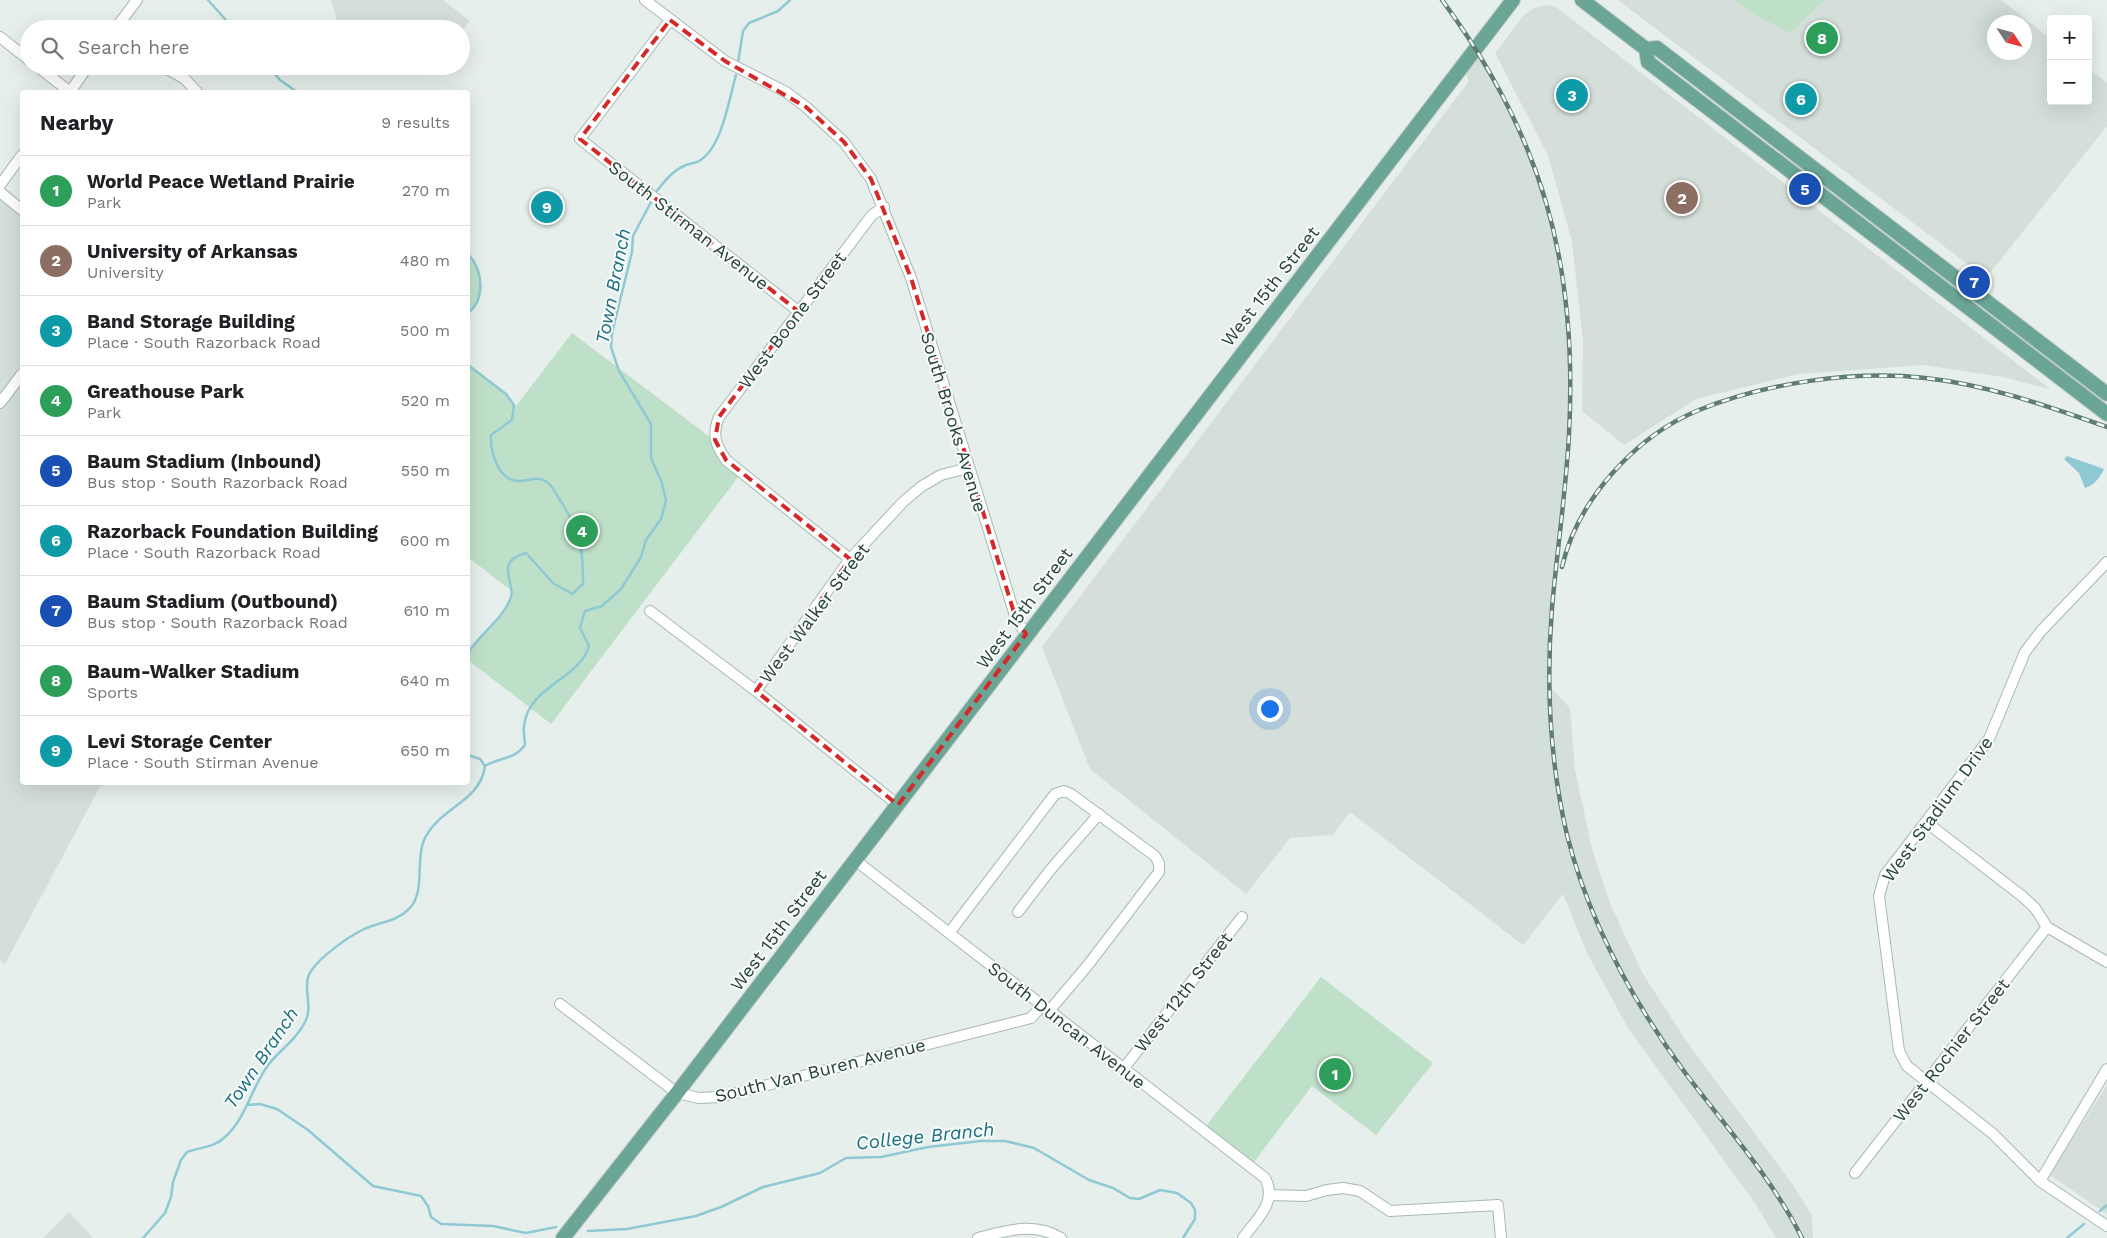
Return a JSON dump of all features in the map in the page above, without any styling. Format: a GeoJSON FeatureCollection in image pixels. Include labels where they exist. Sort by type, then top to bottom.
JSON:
{"type":"FeatureCollection","features":[{"type":"Feature","properties":{"kind":"main road","name":"West 15th Street"},"geometry":{"type":"LineString","coordinates":[[563,1238],[677,1093],[898,805],[1026,634],[1513,0]]}},
{"type":"Feature","properties":{"kind":"main road"},"geometry":{"type":"LineString","coordinates":[[1582,0],[1646,49],[1658,48],[2107,394]]}},
{"type":"Feature","properties":{"kind":"main road"},"geometry":{"type":"LineString","coordinates":[[1646,49],[1648,62],[2107,414]]}},
{"type":"Feature","properties":{"kind":"street"},"geometry":{"type":"LineString","coordinates":[[122,20],[137,0]]}},
{"type":"Feature","properties":{"kind":"street","name":"South Brooks Avenue"},"geometry":{"type":"LineString","coordinates":[[645,0],[725,61],[786,92],[825,122],[872,179],[910,278],[1016,619],[1026,634]]}},
{"type":"Feature","properties":{"kind":"street","name":"South Stirman Avenue"},"geometry":{"type":"LineString","coordinates":[[670,20],[580,139],[798,311]]}},
{"type":"Feature","properties":{"kind":"street"},"geometry":{"type":"LineString","coordinates":[[0,37],[20,53]]}},
{"type":"Feature","properties":{"kind":"street"},"geometry":{"type":"LineString","coordinates":[[48,75],[67,90]]}},
{"type":"Feature","properties":{"kind":"street"},"geometry":{"type":"LineString","coordinates":[[71,90],[82,75]]}},
{"type":"Feature","properties":{"kind":"street"},"geometry":{"type":"LineString","coordinates":[[178,75],[185,79],[194,90]]}},
{"type":"Feature","properties":{"kind":"street"},"geometry":{"type":"LineString","coordinates":[[0,185],[20,158]]}},
{"type":"Feature","properties":{"kind":"street"},"geometry":{"type":"LineString","coordinates":[[0,192],[20,208]]}},
{"type":"Feature","properties":{"kind":"street","name":"West Boone Street"},"geometry":{"type":"LineString","coordinates":[[850,558],[726,460],[715,440],[714,429],[719,417],[798,311],[872,215],[884,207]]}},
{"type":"Feature","properties":{"kind":"street"},"geometry":{"type":"LineString","coordinates":[[0,403],[20,377]]}},
{"type":"Feature","properties":{"kind":"street","name":"West Walker Street"},"geometry":{"type":"LineString","coordinates":[[756,691],[850,558],[903,502],[922,486],[941,476],[968,468]]}},
{"type":"Feature","properties":{"kind":"street","name":"West Stadium Drive"},"geometry":{"type":"LineString","coordinates":[[2107,562],[2041,631],[2025,652],[1989,739],[1885,875],[1879,896],[1899,1051],[1907,1066],[1992,1133],[2040,1181],[2107,1226]]}},
{"type":"Feature","properties":{"kind":"street"},"geometry":{"type":"LineString","coordinates":[[650,611],[756,691],[898,805]]}},
{"type":"Feature","properties":{"kind":"street"},"geometry":{"type":"LineString","coordinates":[[949,933],[1055,794],[1064,792],[1071,794],[1098,814],[1051,869],[1018,912]]}},
{"type":"Feature","properties":{"kind":"street","name":"South Van Buren Avenue"},"geometry":{"type":"LineString","coordinates":[[560,1004],[677,1093],[699,1098],[720,1097],[1031,1018],[1045,1008],[1088,965],[1159,872],[1159,863],[1155,856],[1098,814]]}},
{"type":"Feature","properties":{"kind":"street"},"geometry":{"type":"LineString","coordinates":[[1926,822],[2036,908],[2047,927],[2107,962]]}},
{"type":"Feature","properties":{"kind":"street","name":"South Duncan Avenue"},"geometry":{"type":"LineString","coordinates":[[855,860],[1265,1178],[1270,1195]]}},
{"type":"Feature","properties":{"kind":"street","name":"West 12th Street"},"geometry":{"type":"LineString","coordinates":[[1124,1068],[1242,917]]}},
{"type":"Feature","properties":{"kind":"street","name":"West Rochier Street"},"geometry":{"type":"LineString","coordinates":[[1855,1173],[2047,927]]}},
{"type":"Feature","properties":{"kind":"street"},"geometry":{"type":"LineString","coordinates":[[2040,1181],[2107,1069]]}},
{"type":"Feature","properties":{"kind":"street"},"geometry":{"type":"LineString","coordinates":[[1242,1238],[1267,1206],[1270,1195],[1306,1196],[1343,1188],[1360,1191],[1390,1211],[1498,1205],[1502,1238]]}},
{"type":"Feature","properties":{"kind":"street"},"geometry":{"type":"LineString","coordinates":[[978,1238],[1028,1228],[1042,1229],[1061,1238]]}},
{"type":"Feature","properties":{"kind":"highlighted area"},"geometry":{"type":"Polygon","coordinates":[[[670,20],[725,61],[806,107],[844,142],[871,179],[911,278],[1016,619],[1026,634],[898,805],[756,691],[850,559],[726,460],[715,440],[719,417],[798,311],[580,139],[670,20]]]}},
{"type":"Feature","properties":{"kind":"shaded area"},"geometry":{"type":"Polygon","coordinates":[[[331,0],[443,0],[469,20],[337,20],[331,0]]]}},
{"type":"Feature","properties":{"kind":"shaded area"},"geometry":{"type":"Polygon","coordinates":[[[1618,0],[2001,0],[2020,15],[1987,15],[1987,60],[2032,60],[2032,24],[2047,36],[2047,105],[2092,105],[2092,71],[2107,83],[2107,126],[1986,278],[1618,0]]]}},
{"type":"Feature","properties":{"kind":"shaded area"},"geometry":{"type":"Polygon","coordinates":[[[1547,5],[1556,7],[2050,389],[2003,377],[1923,365],[1799,374],[1696,399],[1624,445],[1582,411],[1583,341],[1572,242],[1548,155],[1495,53],[1524,15],[1534,8],[1547,5]]]}},
{"type":"Feature","properties":{"kind":"shaded area"},"geometry":{"type":"Polygon","coordinates":[[[1476,49],[1524,138],[1549,214],[1562,265],[1569,319],[1571,379],[1569,436],[1552,611],[1549,686],[1570,708],[1575,770],[1593,853],[1611,906],[1643,974],[1687,1042],[1793,1185],[1812,1216],[1813,1238],[1776,1238],[1757,1206],[1628,1028],[1587,953],[1563,894],[1523,945],[1350,812],[1333,835],[1290,838],[1246,894],[1090,769],[1042,647],[1469,81],[1462,67],[1476,49]]]}},
{"type":"Feature","properties":{"kind":"shaded area"},"geometry":{"type":"Polygon","coordinates":[[[0,199],[20,215],[20,785],[101,785],[5,964],[0,960],[0,199]]]}},
{"type":"Feature","properties":{"kind":"shaded area"},"geometry":{"type":"Polygon","coordinates":[[[2107,1085],[2107,1214],[2051,1176],[2054,1168],[2107,1085]]]}},
{"type":"Feature","properties":{"kind":"shaded area"},"geometry":{"type":"Polygon","coordinates":[[[69,1212],[93,1238],[43,1238],[69,1212]]]}},
{"type":"Feature","properties":{"kind":"green space"},"geometry":{"type":"Polygon","coordinates":[[[1735,0],[1825,0],[1790,33],[1755,15],[1735,0]]]}},
{"type":"Feature","properties":{"kind":"green space"},"geometry":{"type":"Polygon","coordinates":[[[470,257],[477,268],[480,284],[478,300],[470,311],[470,257]]]}},
{"type":"Feature","properties":{"kind":"green space"},"geometry":{"type":"Polygon","coordinates":[[[572,333],[714,440],[742,472],[551,724],[470,662],[470,651],[503,611],[513,592],[470,559],[470,367],[506,394],[516,406],[572,333]]]}},
{"type":"Feature","properties":{"kind":"green space"},"geometry":{"type":"Polygon","coordinates":[[[1321,977],[1433,1063],[1376,1135],[1312,1086],[1250,1167],[1203,1130],[1321,977]]]}},
{"type":"Feature","properties":{"kind":"water"},"geometry":{"type":"Polygon","coordinates":[[[2067,456],[2104,469],[2096,481],[2085,488],[2079,473],[2064,459],[2067,456]]]}},
{"type":"Feature","properties":{"kind":"waterway"},"geometry":{"type":"LineString","coordinates":[[208,0],[226,20]]}},
{"type":"Feature","properties":{"kind":"waterway","name":"Town Branch"},"geometry":{"type":"LineString","coordinates":[[738,63],[743,31],[749,23],[778,11],[790,0]]}},
{"type":"Feature","properties":{"kind":"waterway"},"geometry":{"type":"LineString","coordinates":[[276,75],[294,90]]}},
{"type":"Feature","properties":{"kind":"waterway","name":"Town Branch"},"geometry":{"type":"LineString","coordinates":[[656,192],[676,171],[686,165],[699,161],[707,155],[714,145],[724,122],[736,75]]}},
{"type":"Feature","properties":{"kind":"waterway","name":"Town Branch"},"geometry":{"type":"LineString","coordinates":[[143,1238],[165,1213],[171,1197],[173,1182],[181,1160],[187,1152],[207,1147],[221,1141],[225,1137],[244,1112],[257,1083],[268,1065],[302,1028],[308,1009],[308,977],[315,965],[335,947],[350,937],[364,929],[399,917],[409,909],[414,902],[419,885],[421,848],[431,829],[475,789],[482,778],[485,766],[511,756],[525,745],[524,726],[528,712],[535,701],[576,667],[584,657],[589,646],[580,628],[585,611],[602,606],[621,589],[641,557],[646,540],[661,519],[666,501],[662,483],[651,458],[651,424],[619,371],[611,347],[612,333],[632,252],[633,236],[651,202]]}},
{"type":"Feature","properties":{"kind":"waterway"},"geometry":{"type":"LineString","coordinates":[[470,257],[477,268],[480,284],[478,300],[470,311]]}},
{"type":"Feature","properties":{"kind":"waterway"},"geometry":{"type":"LineString","coordinates":[[470,367],[506,394],[514,405],[512,420],[491,435],[496,463],[504,475],[510,479],[517,481],[540,479],[547,482],[553,488],[577,531],[581,549],[583,584],[572,594],[553,583],[526,553],[516,557],[510,562],[508,567],[512,591],[511,597],[503,613],[470,650]]}},
{"type":"Feature","properties":{"kind":"waterway"},"geometry":{"type":"LineString","coordinates":[[470,756],[480,759],[485,766]]}},
{"type":"Feature","properties":{"kind":"waterway","name":"College Branch"},"geometry":{"type":"LineString","coordinates":[[247,1105],[260,1104],[277,1109],[308,1130],[373,1186],[421,1196],[428,1206],[431,1217],[441,1224],[493,1226],[526,1233],[556,1227]]}},
{"type":"Feature","properties":{"kind":"waterway","name":"College Branch"},"geometry":{"type":"LineString","coordinates":[[588,1231],[627,1229],[696,1216],[721,1207],[763,1187],[820,1173],[846,1158],[881,1157],[928,1147],[981,1141],[1005,1141],[1034,1148],[1089,1180],[1113,1188],[1130,1198],[1139,1199],[1160,1190],[1177,1193],[1191,1203],[1195,1210],[1195,1219],[1183,1238]]}},
{"type":"Feature","properties":{"kind":"waterway","name":"College Branch"},"geometry":{"type":"LineString","coordinates":[[2100,1211],[2107,1205]]}},
{"type":"Feature","properties":{"kind":"waterway","name":"College Branch"},"geometry":{"type":"LineString","coordinates":[[2067,1238],[2084,1224]]}},
{"type":"Feature","properties":{"kind":"railway"},"geometry":{"type":"LineString","coordinates":[[1442,0],[1477,51],[1506,102],[1529,153],[1547,205],[1559,259],[1567,314],[1570,372],[1569,434],[1552,608],[1549,665],[1553,751],[1561,807],[1576,867],[1600,930],[1648,1019],[1686,1074],[1763,1174],[1802,1238]]}},
{"type":"Feature","properties":{"kind":"railway"},"geometry":{"type":"LineString","coordinates":[[1562,567],[1570,542],[1581,518],[1595,495],[1631,454],[1653,436],[1675,422],[1699,410],[1752,392],[1840,377],[1897,376],[1925,378],[1995,391],[2107,427]]}},
{"type":"Feature","properties":{"kind":"place","name":"Baum-Walker Stadium"},"geometry":{"type":"Point","coordinates":[1822,38]}},
{"type":"Feature","properties":{"kind":"place","name":"Band Storage Building"},"geometry":{"type":"Point","coordinates":[1572,95]}},
{"type":"Feature","properties":{"kind":"place","name":"Razorback Foundation Building"},"geometry":{"type":"Point","coordinates":[1801,99]}},
{"type":"Feature","properties":{"kind":"place","name":"Baum Stadium (Inbound)"},"geometry":{"type":"Point","coordinates":[1805,189]}},
{"type":"Feature","properties":{"kind":"place","name":"University of Arkansas"},"geometry":{"type":"Point","coordinates":[1682,198]}},
{"type":"Feature","properties":{"kind":"place","name":"Levi Storage Center"},"geometry":{"type":"Point","coordinates":[547,207]}},
{"type":"Feature","properties":{"kind":"place","name":"Baum Stadium (Outbound)"},"geometry":{"type":"Point","coordinates":[1974,282]}},
{"type":"Feature","properties":{"kind":"place","name":"Greathouse Park"},"geometry":{"type":"Point","coordinates":[582,531]}},
{"type":"Feature","properties":{"kind":"place","name":"World Peace Wetland Prairie"},"geometry":{"type":"Point","coordinates":[1335,1074]}}]}
